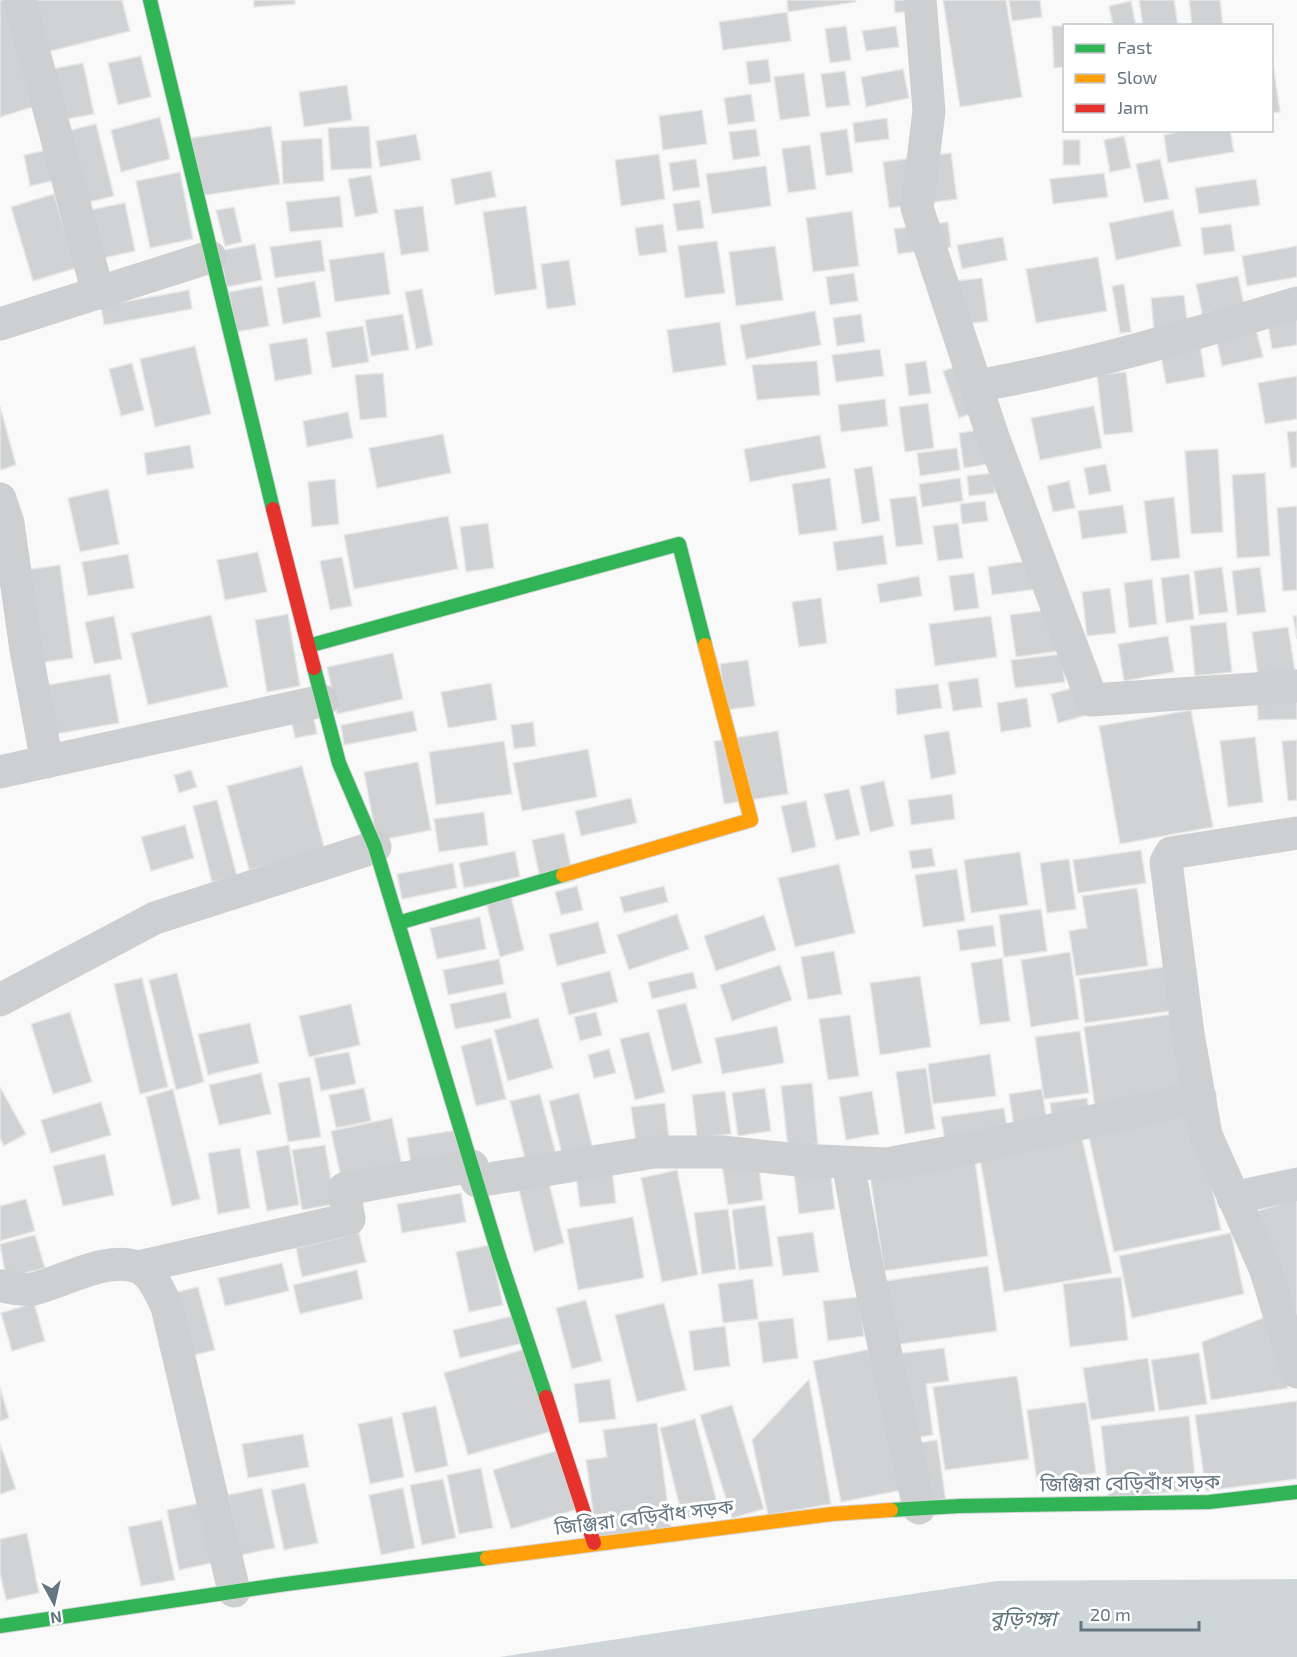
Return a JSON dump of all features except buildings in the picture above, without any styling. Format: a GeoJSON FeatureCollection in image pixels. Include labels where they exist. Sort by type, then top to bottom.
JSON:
{"type":"FeatureCollection","features":[{"type":"Feature","properties":{"kind":"street"},"geometry":{"type":"LineString","coordinates":[[20,0],[98,293]]}},
{"type":"Feature","properties":{"kind":"street"},"geometry":{"type":"LineString","coordinates":[[150,0],[210,257],[339,764],[375,848],[474,1173],[594,1543]]}},
{"type":"Feature","properties":{"kind":"street"},"geometry":{"type":"LineString","coordinates":[[920,0],[929,111],[917,208],[976,386],[1092,700],[1297,686]]}},
{"type":"Feature","properties":{"kind":"street"},"geometry":{"type":"LineString","coordinates":[[0,324],[210,257]]}},
{"type":"Feature","properties":{"kind":"street"},"geometry":{"type":"LineString","coordinates":[[976,386],[1040,375],[1195,334],[1297,303]]}},
{"type":"Feature","properties":{"kind":"street"},"geometry":{"type":"LineString","coordinates":[[0,499],[8,523],[26,650],[47,762]]}},
{"type":"Feature","properties":{"kind":"street"},"geometry":{"type":"LineString","coordinates":[[308,646],[679,544],[752,820],[398,923]]}},
{"type":"Feature","properties":{"kind":"street"},"geometry":{"type":"LineString","coordinates":[[0,772],[322,701]]}},
{"type":"Feature","properties":{"kind":"street"},"geometry":{"type":"LineString","coordinates":[[1297,833],[1171,853],[1166,862],[1188,1034],[1206,1135],[1265,1268],[1297,1372]]}},
{"type":"Feature","properties":{"kind":"street"},"geometry":{"type":"LineString","coordinates":[[0,1000],[155,918],[375,848]]}},
{"type":"Feature","properties":{"kind":"street"},"geometry":{"type":"LineString","coordinates":[[0,1286],[31,1289],[86,1270],[118,1266],[138,1267],[349,1219],[344,1189],[654,1152],[722,1152],[886,1164],[967,1149],[1200,1097]]}},
{"type":"Feature","properties":{"kind":"street"},"geometry":{"type":"LineString","coordinates":[[848,1163],[866,1262],[919,1508]]}},
{"type":"Feature","properties":{"kind":"street"},"geometry":{"type":"LineString","coordinates":[[1233,1198],[1297,1184]]}},
{"type":"Feature","properties":{"kind":"street"},"geometry":{"type":"LineString","coordinates":[[138,1267],[157,1285],[167,1307],[234,1591]]}},
{"type":"Feature","properties":{"kind":"street","name":"জিঞ্জিরা বেড়িবাঁধ সড়ক"},"geometry":{"type":"LineString","coordinates":[[0,1626],[234,1591],[832,1514],[919,1508],[1209,1502],[1297,1492]]}},
{"type":"Feature","properties":{"kind":"water","name":"বুড়িগঙ্গা"},"geometry":{"type":"Polygon","coordinates":[[[1297,1579],[1297,1657],[500,1657],[997,1581],[1297,1579]]]}},
{"type":"Feature","properties":{"kind":"traffic: fast"},"geometry":{"type":"LineString","coordinates":[[150,0],[273,509]]}},
{"type":"Feature","properties":{"kind":"traffic: fast"},"geometry":{"type":"LineString","coordinates":[[308,646],[679,544],[705,645]]}},
{"type":"Feature","properties":{"kind":"traffic: fast"},"geometry":{"type":"LineString","coordinates":[[314,668],[339,763],[375,847],[499,1256],[546,1397]]}},
{"type":"Feature","properties":{"kind":"traffic: fast"},"geometry":{"type":"LineString","coordinates":[[398,923],[563,875]]}},
{"type":"Feature","properties":{"kind":"traffic: fast"},"geometry":{"type":"LineString","coordinates":[[891,1510],[960,1506],[1209,1502],[1297,1492]]}},
{"type":"Feature","properties":{"kind":"traffic: fast"},"geometry":{"type":"LineString","coordinates":[[0,1626],[286,1584],[487,1558]]}},
{"type":"Feature","properties":{"kind":"traffic: slow"},"geometry":{"type":"LineString","coordinates":[[563,875],[751,820],[705,645]]}},
{"type":"Feature","properties":{"kind":"traffic: slow"},"geometry":{"type":"LineString","coordinates":[[487,1558],[832,1514],[891,1510]]}},
{"type":"Feature","properties":{"kind":"traffic: jam"},"geometry":{"type":"LineString","coordinates":[[273,509],[314,668]]}},
{"type":"Feature","properties":{"kind":"traffic: jam"},"geometry":{"type":"LineString","coordinates":[[546,1397],[594,1543]]}}]}
